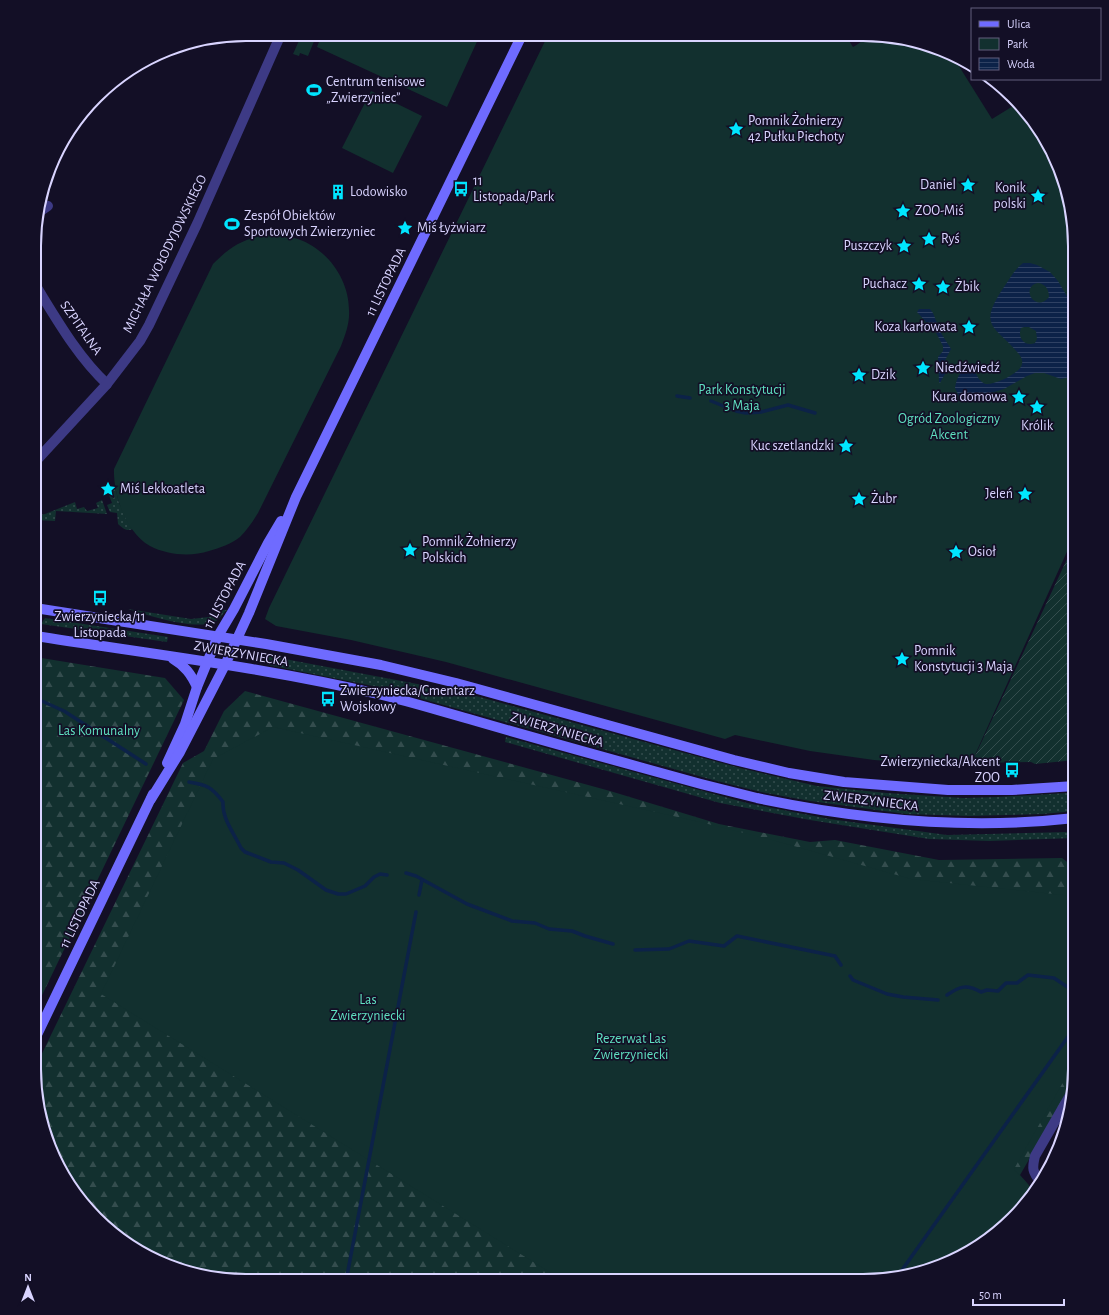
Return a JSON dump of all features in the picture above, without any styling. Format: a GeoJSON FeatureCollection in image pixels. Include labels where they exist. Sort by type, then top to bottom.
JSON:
{"type":"FeatureCollection","features":[{"type":"Feature","properties":{"kind":"main road","name":"11 LISTOPADA"},"geometry":{"type":"LineString","coordinates":[[151,799],[180,752],[238,640],[296,498],[519,41]]}},
{"type":"Feature","properties":{"kind":"main road","name":"11 LISTOPADA"},"geometry":{"type":"LineString","coordinates":[[41,1027],[151,799],[185,724],[206,662],[218,636],[234,609],[268,543],[296,498]]}},
{"type":"Feature","properties":{"kind":"main road","name":"ZWIERZYNIECKA"},"geometry":{"type":"LineString","coordinates":[[41,609],[218,636],[388,667],[464,685],[734,760],[789,773],[844,782],[902,788],[1012,790],[1068,786]]}},
{"type":"Feature","properties":{"kind":"main road","name":"ZWIERZYNIECKA"},"geometry":{"type":"LineString","coordinates":[[41,637],[225,665],[382,695],[687,780],[755,797],[808,808],[865,816],[958,823],[1068,818]]}},
{"type":"Feature","properties":{"kind":"main road"},"geometry":{"type":"LineString","coordinates":[[170,657],[182,664],[191,674],[197,687]]}},
{"type":"Feature","properties":{"kind":"street","name":"MICHAŁA WOŁODYJOWSKIEGO"},"geometry":{"type":"LineString","coordinates":[[41,453],[107,384],[140,341],[197,224],[278,41]]}},
{"type":"Feature","properties":{"kind":"street"},"geometry":{"type":"LineString","coordinates":[[45,208],[48,206]]}},
{"type":"Feature","properties":{"kind":"street","name":"SZPITALNA"},"geometry":{"type":"LineString","coordinates":[[41,294],[61,326],[95,373],[107,384]]}},
{"type":"Feature","properties":{"kind":"street"},"geometry":{"type":"LineString","coordinates":[[1036,1177],[1032,1168],[1035,1156],[1065,1104]]}},
{"type":"Feature","properties":{"kind":"green space"},"geometry":{"type":"Polygon","coordinates":[[[299,41],[314,41],[308,56],[300,53],[299,56],[293,54],[299,41]]]}},
{"type":"Feature","properties":{"kind":"green space"},"geometry":{"type":"Polygon","coordinates":[[[319,41],[477,41],[447,107],[317,47],[319,41]]]}},
{"type":"Feature","properties":{"kind":"green space","name":"Park Konstytucji 3 Maja"},"geometry":{"type":"Polygon","coordinates":[[[545,41],[849,41],[853,47],[862,41],[876,41],[903,45],[929,52],[958,65],[992,119],[1013,106],[1026,121],[1033,132],[1047,156],[1057,180],[1064,206],[1068,233],[1068,549],[974,757],[970,762],[914,763],[874,760],[810,751],[735,735],[725,739],[446,662],[351,640],[276,626],[265,619],[545,41]]]}},
{"type":"Feature","properties":{"kind":"green space"},"geometry":{"type":"Polygon","coordinates":[[[371,91],[422,116],[393,173],[342,148],[371,91]]]}},
{"type":"Feature","properties":{"kind":"green space"},"geometry":{"type":"Polygon","coordinates":[[[264,235],[277,235],[298,239],[309,244],[327,258],[341,277],[348,298],[349,315],[346,333],[341,346],[258,513],[240,537],[229,544],[202,553],[179,554],[157,549],[142,540],[128,523],[116,490],[114,469],[213,264],[236,245],[249,239],[264,235]]]}},
{"type":"Feature","properties":{"kind":"green space"},"geometry":{"type":"Polygon","coordinates":[[[115,486],[119,503],[133,529],[131,530],[126,530],[118,524],[117,513],[110,512],[107,505],[112,503],[107,490],[115,486]]]}},
{"type":"Feature","properties":{"kind":"green space"},"geometry":{"type":"Polygon","coordinates":[[[102,500],[107,514],[56,511],[55,521],[41,520],[41,515],[75,502],[77,509],[84,507],[87,511],[98,508],[96,503],[102,500]]]}},
{"type":"Feature","properties":{"kind":"green space"},"geometry":{"type":"Polygon","coordinates":[[[1068,557],[1068,761],[1035,764],[1031,762],[976,763],[974,758],[1068,557]]]}},
{"type":"Feature","properties":{"kind":"green space"},"geometry":{"type":"Polygon","coordinates":[[[128,609],[191,619],[209,617],[222,610],[227,610],[216,621],[208,624],[197,625],[172,621],[128,609]]]}},
{"type":"Feature","properties":{"kind":"green space"},"geometry":{"type":"Polygon","coordinates":[[[45,618],[168,637],[167,642],[41,624],[45,618]]]}},
{"type":"Feature","properties":{"kind":"green space"},"geometry":{"type":"Polygon","coordinates":[[[269,656],[465,693],[740,768],[817,786],[887,793],[963,798],[1067,793],[1068,812],[1043,814],[969,816],[906,814],[810,801],[761,792],[713,780],[383,688],[268,665],[269,656]]]}},
{"type":"Feature","properties":{"kind":"green space","name":"Las Komunalny"},"geometry":{"type":"Polygon","coordinates":[[[41,658],[165,678],[184,700],[41,997],[41,658]]]}},
{"type":"Feature","properties":{"kind":"green space","name":"Rezerwat Las Zwierzyniecki"},"geometry":{"type":"Polygon","coordinates":[[[245,691],[610,791],[719,824],[810,842],[835,840],[939,860],[1062,858],[1068,863],[1068,1082],[1066,1096],[1020,1175],[1030,1187],[1008,1214],[988,1232],[953,1253],[916,1267],[876,1274],[233,1274],[206,1270],[180,1263],[156,1253],[132,1239],[121,1232],[101,1214],[83,1194],[62,1159],[52,1135],[45,1109],[41,1082],[41,1056],[183,763],[204,751],[224,711],[245,691]]]}},
{"type":"Feature","properties":{"kind":"green space","name":"Rezerwat Las Zwierzyniecki"},"geometry":{"type":"Polygon","coordinates":[[[273,727],[700,822],[776,841],[911,879],[1068,897],[1068,1073],[1014,1169],[1030,1187],[1008,1214],[988,1232],[953,1253],[929,1263],[903,1270],[876,1274],[553,1274],[101,994],[213,759],[273,727]]]}},
{"type":"Feature","properties":{"kind":"green space"},"geometry":{"type":"Polygon","coordinates":[[[506,737],[747,803],[830,819],[947,835],[1068,832],[1068,838],[989,841],[929,839],[810,820],[720,803],[505,742],[506,737]]]}},
{"type":"Feature","properties":{"kind":"water"},"geometry":{"type":"Polygon","coordinates":[[[1023,263],[1037,265],[1050,272],[1058,281],[1068,298],[1068,378],[1061,379],[1044,373],[1035,373],[1004,389],[987,394],[959,396],[955,388],[958,377],[965,370],[974,371],[982,382],[990,384],[1013,375],[1021,367],[1022,358],[992,325],[990,319],[995,302],[1012,275],[1023,263]],[[1038,283],[1032,285],[1030,289],[1032,298],[1039,303],[1049,297],[1048,290],[1038,283]],[[1029,327],[1021,328],[1020,335],[1025,343],[1031,344],[1035,343],[1037,339],[1036,331],[1029,327]]]}},
{"type":"Feature","properties":{"kind":"water"},"geometry":{"type":"Polygon","coordinates":[[[919,309],[930,309],[941,333],[951,349],[942,366],[943,371],[946,372],[940,383],[938,357],[943,351],[943,346],[931,323],[926,322],[917,312],[919,309]]]}},
{"type":"Feature","properties":{"kind":"waterway"},"geometry":{"type":"LineString","coordinates":[[677,396],[690,398]]}},
{"type":"Feature","properties":{"kind":"waterway"},"geometry":{"type":"LineString","coordinates":[[711,401],[736,411],[746,413],[761,412],[788,405],[815,413]]}},
{"type":"Feature","properties":{"kind":"waterway"},"geometry":{"type":"LineString","coordinates":[[41,701],[64,711],[146,764]]}},
{"type":"Feature","properties":{"kind":"waterway"},"geometry":{"type":"LineString","coordinates":[[189,782],[200,784],[209,788],[219,797],[223,802],[224,814],[229,826],[241,848],[245,852],[271,862],[284,863],[298,870],[326,890],[338,894],[346,894],[365,886],[374,877],[380,874],[387,875]]}},
{"type":"Feature","properties":{"kind":"waterway"},"geometry":{"type":"LineString","coordinates":[[406,873],[416,876],[467,904],[512,921],[535,923],[549,929],[572,931],[613,944]]}},
{"type":"Feature","properties":{"kind":"waterway"},"geometry":{"type":"LineString","coordinates":[[419,895],[422,880]]}},
{"type":"Feature","properties":{"kind":"waterway"},"geometry":{"type":"LineString","coordinates":[[347,1274],[416,912]]}},
{"type":"Feature","properties":{"kind":"waterway"},"geometry":{"type":"LineString","coordinates":[[635,950],[669,949],[689,941],[724,946],[737,936],[835,956],[841,965]]}},
{"type":"Feature","properties":{"kind":"waterway"},"geometry":{"type":"LineString","coordinates":[[947,995],[964,987],[976,989],[981,992],[987,990],[998,991],[1006,983],[1017,983],[1028,975],[1054,978],[1068,987]]}},
{"type":"Feature","properties":{"kind":"waterway"},"geometry":{"type":"LineString","coordinates":[[850,976],[853,980],[887,994],[938,1000]]}},
{"type":"Feature","properties":{"kind":"waterway"},"geometry":{"type":"LineString","coordinates":[[902,1270],[1068,1037]]}},
{"type":"Feature","properties":{"kind":"place","name":"Centrum tenisowe „Zwierzyniec”"},"geometry":{"type":"Point","coordinates":[314,90]}},
{"type":"Feature","properties":{"kind":"place","name":"Pomnik Żołnierzy 42 Pułku Piechoty"},"geometry":{"type":"Point","coordinates":[736,129]}},
{"type":"Feature","properties":{"kind":"place","name":"Daniel"},"geometry":{"type":"Point","coordinates":[968,185]}},
{"type":"Feature","properties":{"kind":"place","name":"11 Listopada/Park"},"geometry":{"type":"Point","coordinates":[461,189]}},
{"type":"Feature","properties":{"kind":"place","name":"Lodowisko"},"geometry":{"type":"Point","coordinates":[338,192]}},
{"type":"Feature","properties":{"kind":"place","name":"Konik polski"},"geometry":{"type":"Point","coordinates":[1038,196]}},
{"type":"Feature","properties":{"kind":"place","name":"ZOO-Miś"},"geometry":{"type":"Point","coordinates":[903,211]}},
{"type":"Feature","properties":{"kind":"place","name":"Zespół Obiektów Sportowych Zwierzyniec"},"geometry":{"type":"Point","coordinates":[232,224]}},
{"type":"Feature","properties":{"kind":"place","name":"Miś Łyżwiarz"},"geometry":{"type":"Point","coordinates":[405,228]}},
{"type":"Feature","properties":{"kind":"place","name":"Ryś"},"geometry":{"type":"Point","coordinates":[929,239]}},
{"type":"Feature","properties":{"kind":"place","name":"Puszczyk"},"geometry":{"type":"Point","coordinates":[904,246]}},
{"type":"Feature","properties":{"kind":"place","name":"Puchacz"},"geometry":{"type":"Point","coordinates":[919,284]}},
{"type":"Feature","properties":{"kind":"place","name":"Żbik"},"geometry":{"type":"Point","coordinates":[943,287]}},
{"type":"Feature","properties":{"kind":"place","name":"Koza karłowata"},"geometry":{"type":"Point","coordinates":[969,327]}},
{"type":"Feature","properties":{"kind":"place","name":"Niedźwiedź"},"geometry":{"type":"Point","coordinates":[923,368]}},
{"type":"Feature","properties":{"kind":"place","name":"Dzik"},"geometry":{"type":"Point","coordinates":[859,375]}},
{"type":"Feature","properties":{"kind":"place","name":"Kura domowa"},"geometry":{"type":"Point","coordinates":[1019,397]}},
{"type":"Feature","properties":{"kind":"place","name":"Królik"},"geometry":{"type":"Point","coordinates":[1037,407]}},
{"type":"Feature","properties":{"kind":"place","name":"Kuc szetlandzki"},"geometry":{"type":"Point","coordinates":[846,446]}},
{"type":"Feature","properties":{"kind":"place","name":"Miś Lekkoatleta"},"geometry":{"type":"Point","coordinates":[108,489]}},
{"type":"Feature","properties":{"kind":"place","name":"Jeleń"},"geometry":{"type":"Point","coordinates":[1025,494]}},
{"type":"Feature","properties":{"kind":"place","name":"Żubr"},"geometry":{"type":"Point","coordinates":[859,499]}},
{"type":"Feature","properties":{"kind":"place","name":"Pomnik Żołnierzy Polskich"},"geometry":{"type":"Point","coordinates":[410,550]}},
{"type":"Feature","properties":{"kind":"place","name":"Osioł"},"geometry":{"type":"Point","coordinates":[956,552]}},
{"type":"Feature","properties":{"kind":"place","name":"Zwierzyniecka/11 Listopada"},"geometry":{"type":"Point","coordinates":[100,598]}},
{"type":"Feature","properties":{"kind":"place","name":"Pomnik Konstytucji 3 Maja"},"geometry":{"type":"Point","coordinates":[902,659]}},
{"type":"Feature","properties":{"kind":"place","name":"Zwierzyniecka/Cmentarz Wojskowy"},"geometry":{"type":"Point","coordinates":[328,699]}},
{"type":"Feature","properties":{"kind":"place","name":"Zwierzyniecka/Akcent ZOO"},"geometry":{"type":"Point","coordinates":[1012,770]}},
{"type":"Feature","properties":{"kind":"park label","name":"Ogród Zoologiczny Akcent"},"geometry":{"type":"Point","coordinates":[949,428]}},
{"type":"Feature","properties":{"kind":"park label","name":"Las Zwierzyniecki"},"geometry":{"type":"Point","coordinates":[368,1008]}}]}
